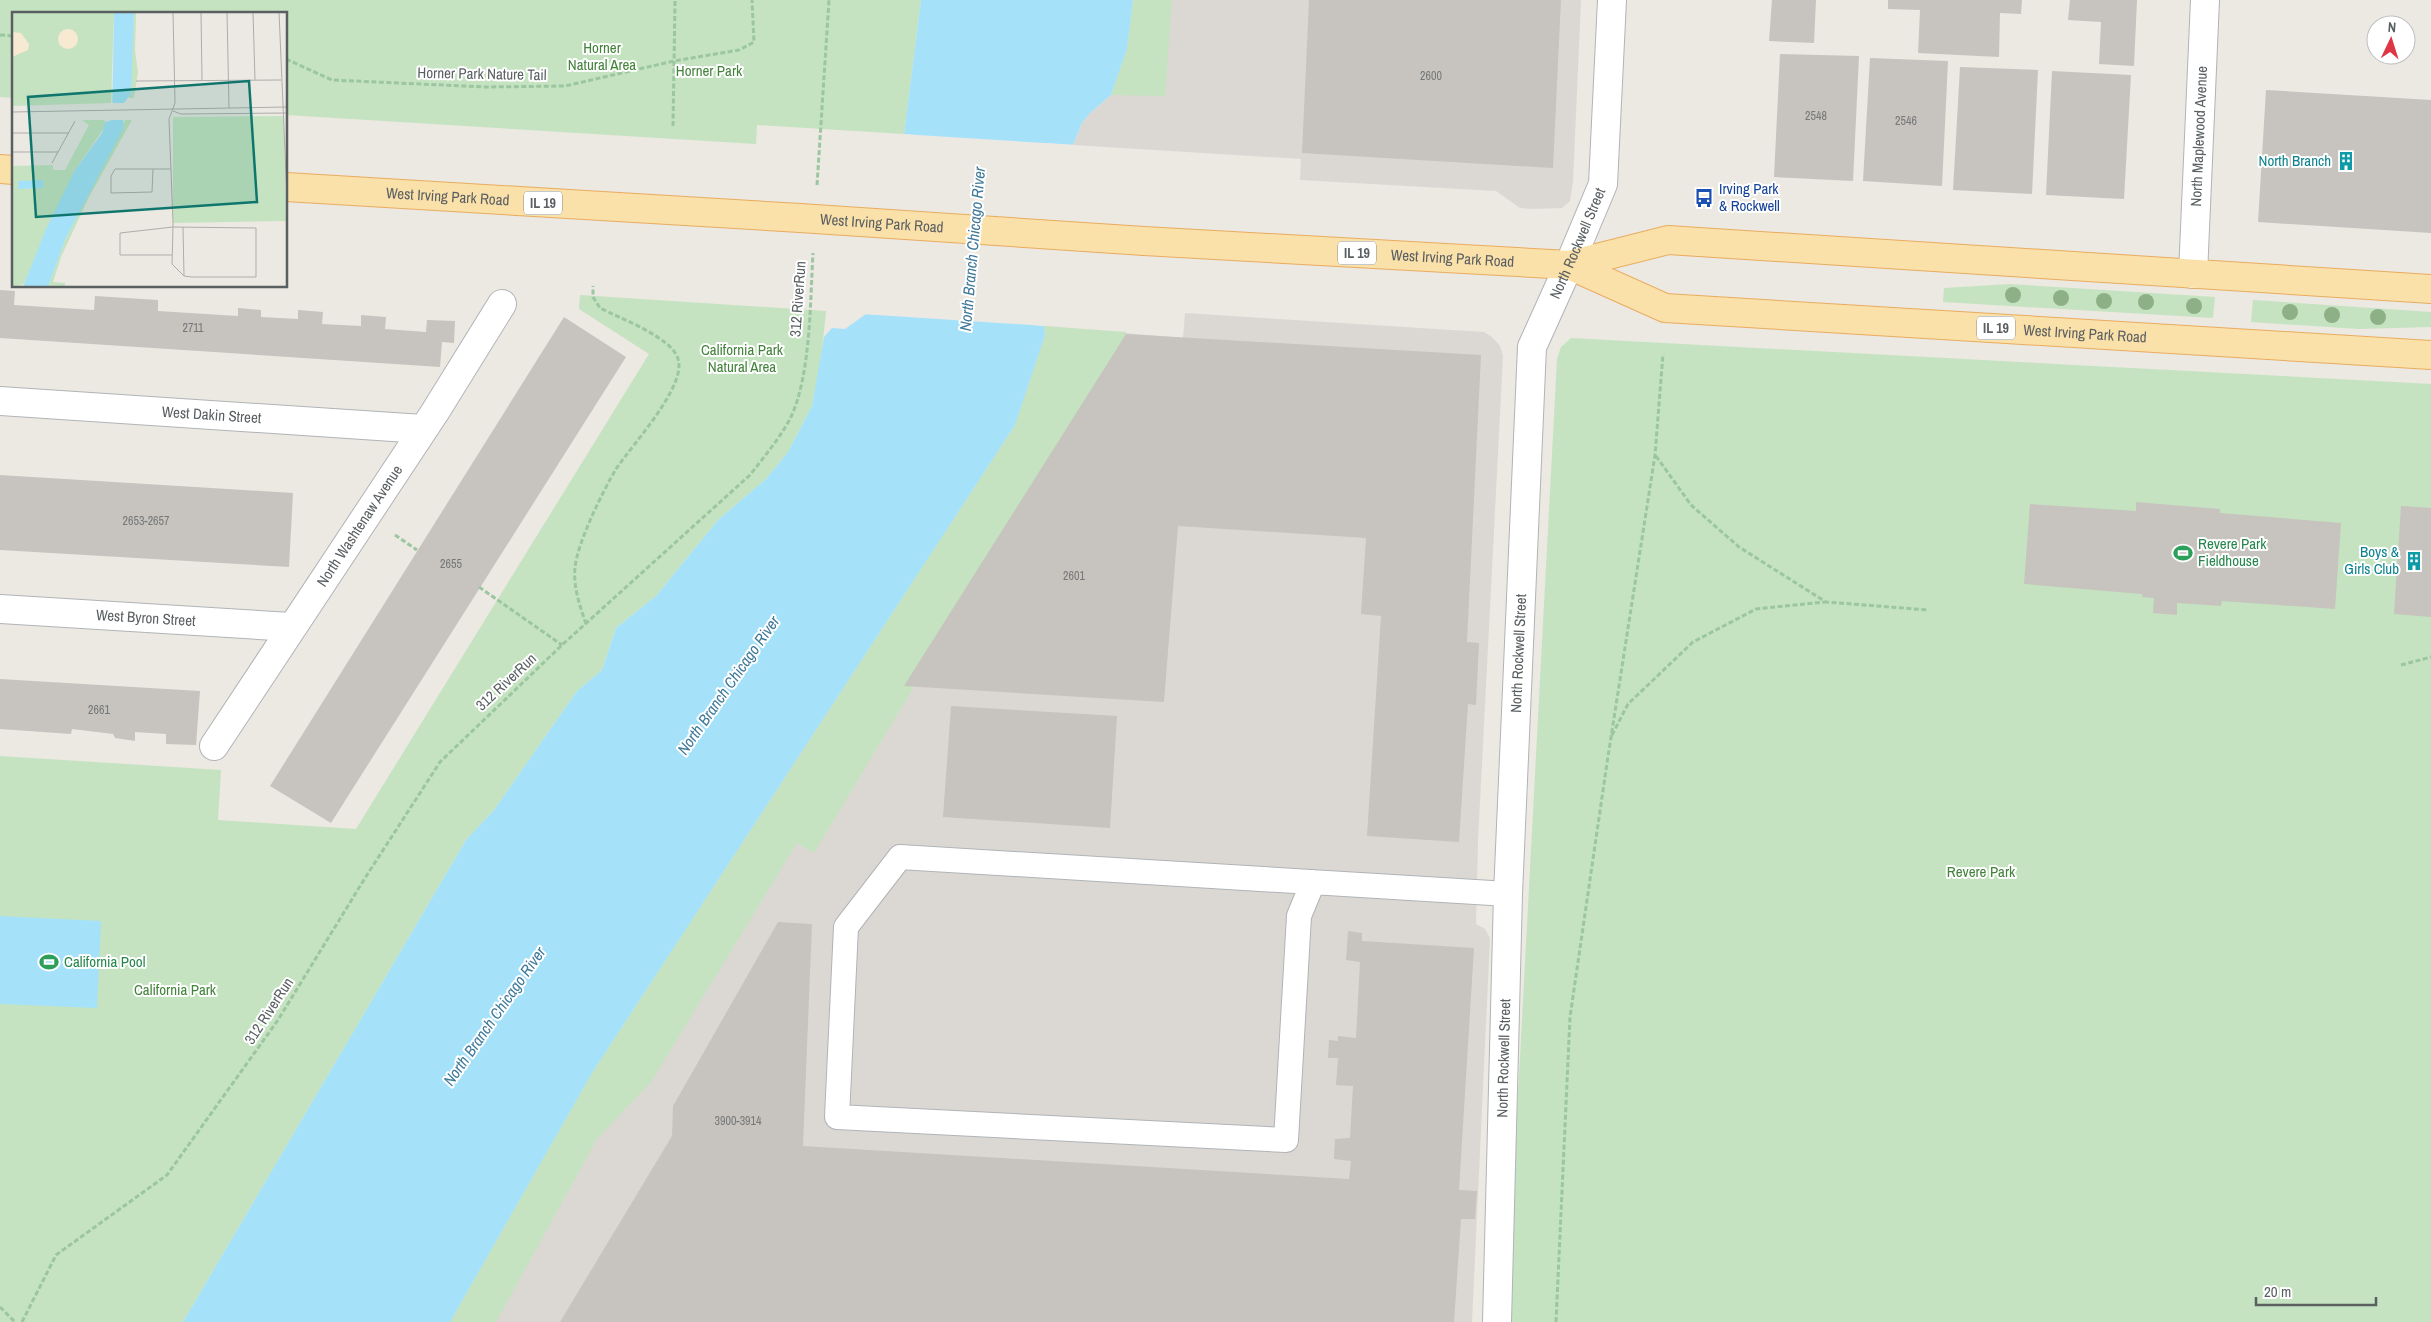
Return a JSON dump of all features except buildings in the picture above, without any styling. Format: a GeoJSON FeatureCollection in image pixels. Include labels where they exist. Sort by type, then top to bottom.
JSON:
{"type":"FeatureCollection","features":[{"type":"Feature","properties":{"kind":"main road","name":"West Irving Park Road"},"geometry":{"type":"LineString","coordinates":[[288,187],[1144,241],[1569,265],[1668,240],[2431,289]]}},
{"type":"Feature","properties":{"kind":"main road","name":"West Irving Park Road"},"geometry":{"type":"LineString","coordinates":[[1569,265],[1665,308],[2431,355]]}},
{"type":"Feature","properties":{"kind":"street","name":"North Rockwell Street"},"geometry":{"type":"LineString","coordinates":[[1497,1322],[1508,894],[1532,347],[1603,184],[1612,0]]}},
{"type":"Feature","properties":{"kind":"street","name":"North Maplewood Avenue"},"geometry":{"type":"LineString","coordinates":[[2193,274],[2205,0]]}},
{"type":"Feature","properties":{"kind":"street","name":"North Washtenaw Avenue"},"geometry":{"type":"LineString","coordinates":[[214,746],[291,627],[424,429],[502,304]]}},
{"type":"Feature","properties":{"kind":"street","name":"West Dakin Street"},"geometry":{"type":"LineString","coordinates":[[0,400],[424,429]]}},
{"type":"Feature","properties":{"kind":"street","name":"West Byron Street"},"geometry":{"type":"LineString","coordinates":[[0,609],[291,627]]}},
{"type":"Feature","properties":{"kind":"lane"},"geometry":{"type":"LineString","coordinates":[[1313,882],[1299,916],[1286,1140],[837,1116],[846,927],[900,857],[1313,882],[1508,894]]}},
{"type":"Feature","properties":{"kind":"path"},"geometry":{"type":"LineString","coordinates":[[673,126],[675,0]]}},
{"type":"Feature","properties":{"kind":"path","name":"Horner Park Nature Tail"},"geometry":{"type":"LineString","coordinates":[[288,60],[332,80],[486,87],[565,86],[674,61],[739,50],[754,42],[752,0]]}},
{"type":"Feature","properties":{"kind":"path"},"geometry":{"type":"LineString","coordinates":[[817,186],[829,0]]}},
{"type":"Feature","properties":{"kind":"path","name":"312 RiverRun"},"geometry":{"type":"LineString","coordinates":[[22,1322],[56,1255],[167,1175],[278,1020],[365,878],[440,762],[562,645],[750,475],[775,443],[790,418],[800,390],[814,244]]}},
{"type":"Feature","properties":{"kind":"path"},"geometry":{"type":"LineString","coordinates":[[586,624],[578,601],[575,567],[585,532],[615,471],[673,388],[679,371],[678,358],[670,345],[600,308],[593,297],[593,286]]}},
{"type":"Feature","properties":{"kind":"path"},"geometry":{"type":"LineString","coordinates":[[1556,1322],[1570,1017],[1610,739],[1655,455],[1663,354]]}},
{"type":"Feature","properties":{"kind":"path"},"geometry":{"type":"LineString","coordinates":[[1655,455],[1691,504],[1739,548],[1826,602]]}},
{"type":"Feature","properties":{"kind":"path"},"geometry":{"type":"LineString","coordinates":[[479,587],[562,645]]}},
{"type":"Feature","properties":{"kind":"path"},"geometry":{"type":"LineString","coordinates":[[1610,739],[1628,704],[1693,642],[1756,609],[1826,602],[1928,610]]}},
{"type":"Feature","properties":{"kind":"path"},"geometry":{"type":"LineString","coordinates":[[2401,666],[2431,657]]}},
{"type":"Feature","properties":{"kind":"path"},"geometry":{"type":"LineString","coordinates":[[0,1307],[15,1322]]}},
{"type":"Feature","properties":{"kind":"shaded area"},"geometry":{"type":"Polygon","coordinates":[[[1133,0],[1581,0],[1573,182],[1570,201],[1562,208],[1520,208],[1496,191],[1300,180],[1301,159],[1073,145],[1082,123],[1090,113],[1111,95],[1127,49],[1133,0]]]}},
{"type":"Feature","properties":{"kind":"shaded area"},"geometry":{"type":"Polygon","coordinates":[[[1185,313],[1484,332],[1492,337],[1500,346],[1503,356],[1478,841],[1476,924],[1485,929],[1490,938],[1472,1322],[450,1322],[592,1073],[1015,425],[1045,335],[1044,326],[1183,338],[1185,313]]]}},
{"type":"Feature","properties":{"kind":"green space","name":"Horner Park"},"geometry":{"type":"Polygon","coordinates":[[[0,0],[921,0],[904,134],[757,125],[756,144],[288,115],[288,12],[12,12],[12,98],[0,97],[0,0]]]}},
{"type":"Feature","properties":{"kind":"green space"},"geometry":{"type":"Polygon","coordinates":[[[1133,0],[1172,0],[1165,96],[1111,95],[1127,49],[1133,0]]]}},
{"type":"Feature","properties":{"kind":"green space"},"geometry":{"type":"Polygon","coordinates":[[[2010,284],[2215,297],[2213,318],[1943,302],[1944,288],[2010,284]]]}},
{"type":"Feature","properties":{"kind":"green space","name":"California Park"},"geometry":{"type":"Polygon","coordinates":[[[580,295],[826,311],[821,360],[812,406],[788,452],[766,479],[718,520],[656,596],[616,628],[602,670],[577,691],[494,810],[466,840],[183,1322],[0,1322],[0,756],[221,770],[218,820],[356,829],[649,354],[579,309],[580,295]]]}},
{"type":"Feature","properties":{"kind":"green space"},"geometry":{"type":"Polygon","coordinates":[[[2253,300],[2431,312],[2431,327],[2359,329],[2251,322],[2253,300]]]}},
{"type":"Feature","properties":{"kind":"green space"},"geometry":{"type":"Polygon","coordinates":[[[1044,326],[1126,332],[1126,334],[814,853],[797,843],[651,1082],[597,1139],[496,1322],[450,1322],[592,1073],[1015,425],[1045,335],[1044,326]]]}},
{"type":"Feature","properties":{"kind":"green space","name":"Revere Park"},"geometry":{"type":"Polygon","coordinates":[[[1571,338],[2431,384],[2431,1322],[1506,1322],[1557,359],[1561,347],[1571,338]]]}},
{"type":"Feature","properties":{"kind":"water","name":"North Branch Chicago River"},"geometry":{"type":"Polygon","coordinates":[[[921,0],[1133,0],[1127,49],[1111,95],[1090,113],[1082,123],[1073,145],[1045,143],[1034,325],[1044,326],[1045,335],[1015,425],[592,1073],[450,1322],[183,1322],[466,840],[494,810],[577,691],[602,670],[616,628],[656,596],[718,520],[766,479],[788,452],[812,406],[824,337],[832,328],[845,329],[866,314],[902,316],[914,135],[904,134],[921,0]]]}},
{"type":"Feature","properties":{"kind":"water","name":"California Pool"},"geometry":{"type":"Polygon","coordinates":[[[0,916],[101,921],[97,1008],[0,1004],[0,916]]]}},
{"type":"Feature","properties":{"kind":"pier"},"geometry":{"type":"Polygon","coordinates":[[[901,134],[1076,145],[1073,147],[1047,146],[1036,323],[1044,323],[1046,326],[862,314],[866,312],[900,314],[911,137],[903,137],[901,134]]]}},
{"type":"Feature","properties":{"kind":"place","name":"North Branch"},"geometry":{"type":"Point","coordinates":[2346,161]}},
{"type":"Feature","properties":{"kind":"place","name":"Irving Park & Rockwell"},"geometry":{"type":"Point","coordinates":[1704,198]}},
{"type":"Feature","properties":{"kind":"place","name":"Revere Park Fieldhouse"},"geometry":{"type":"Point","coordinates":[2183,553]}},
{"type":"Feature","properties":{"kind":"place","name":"Boys & Girls Club"},"geometry":{"type":"Point","coordinates":[2414,561]}},
{"type":"Feature","properties":{"kind":"place","name":"California Pool"},"geometry":{"type":"Point","coordinates":[49,962]}},
{"type":"Feature","properties":{"kind":"park label","name":"Horner Natural Area"},"geometry":{"type":"Point","coordinates":[602,56]}},
{"type":"Feature","properties":{"kind":"park label","name":"California Park Natural Area"},"geometry":{"type":"Point","coordinates":[742,358]}}]}
